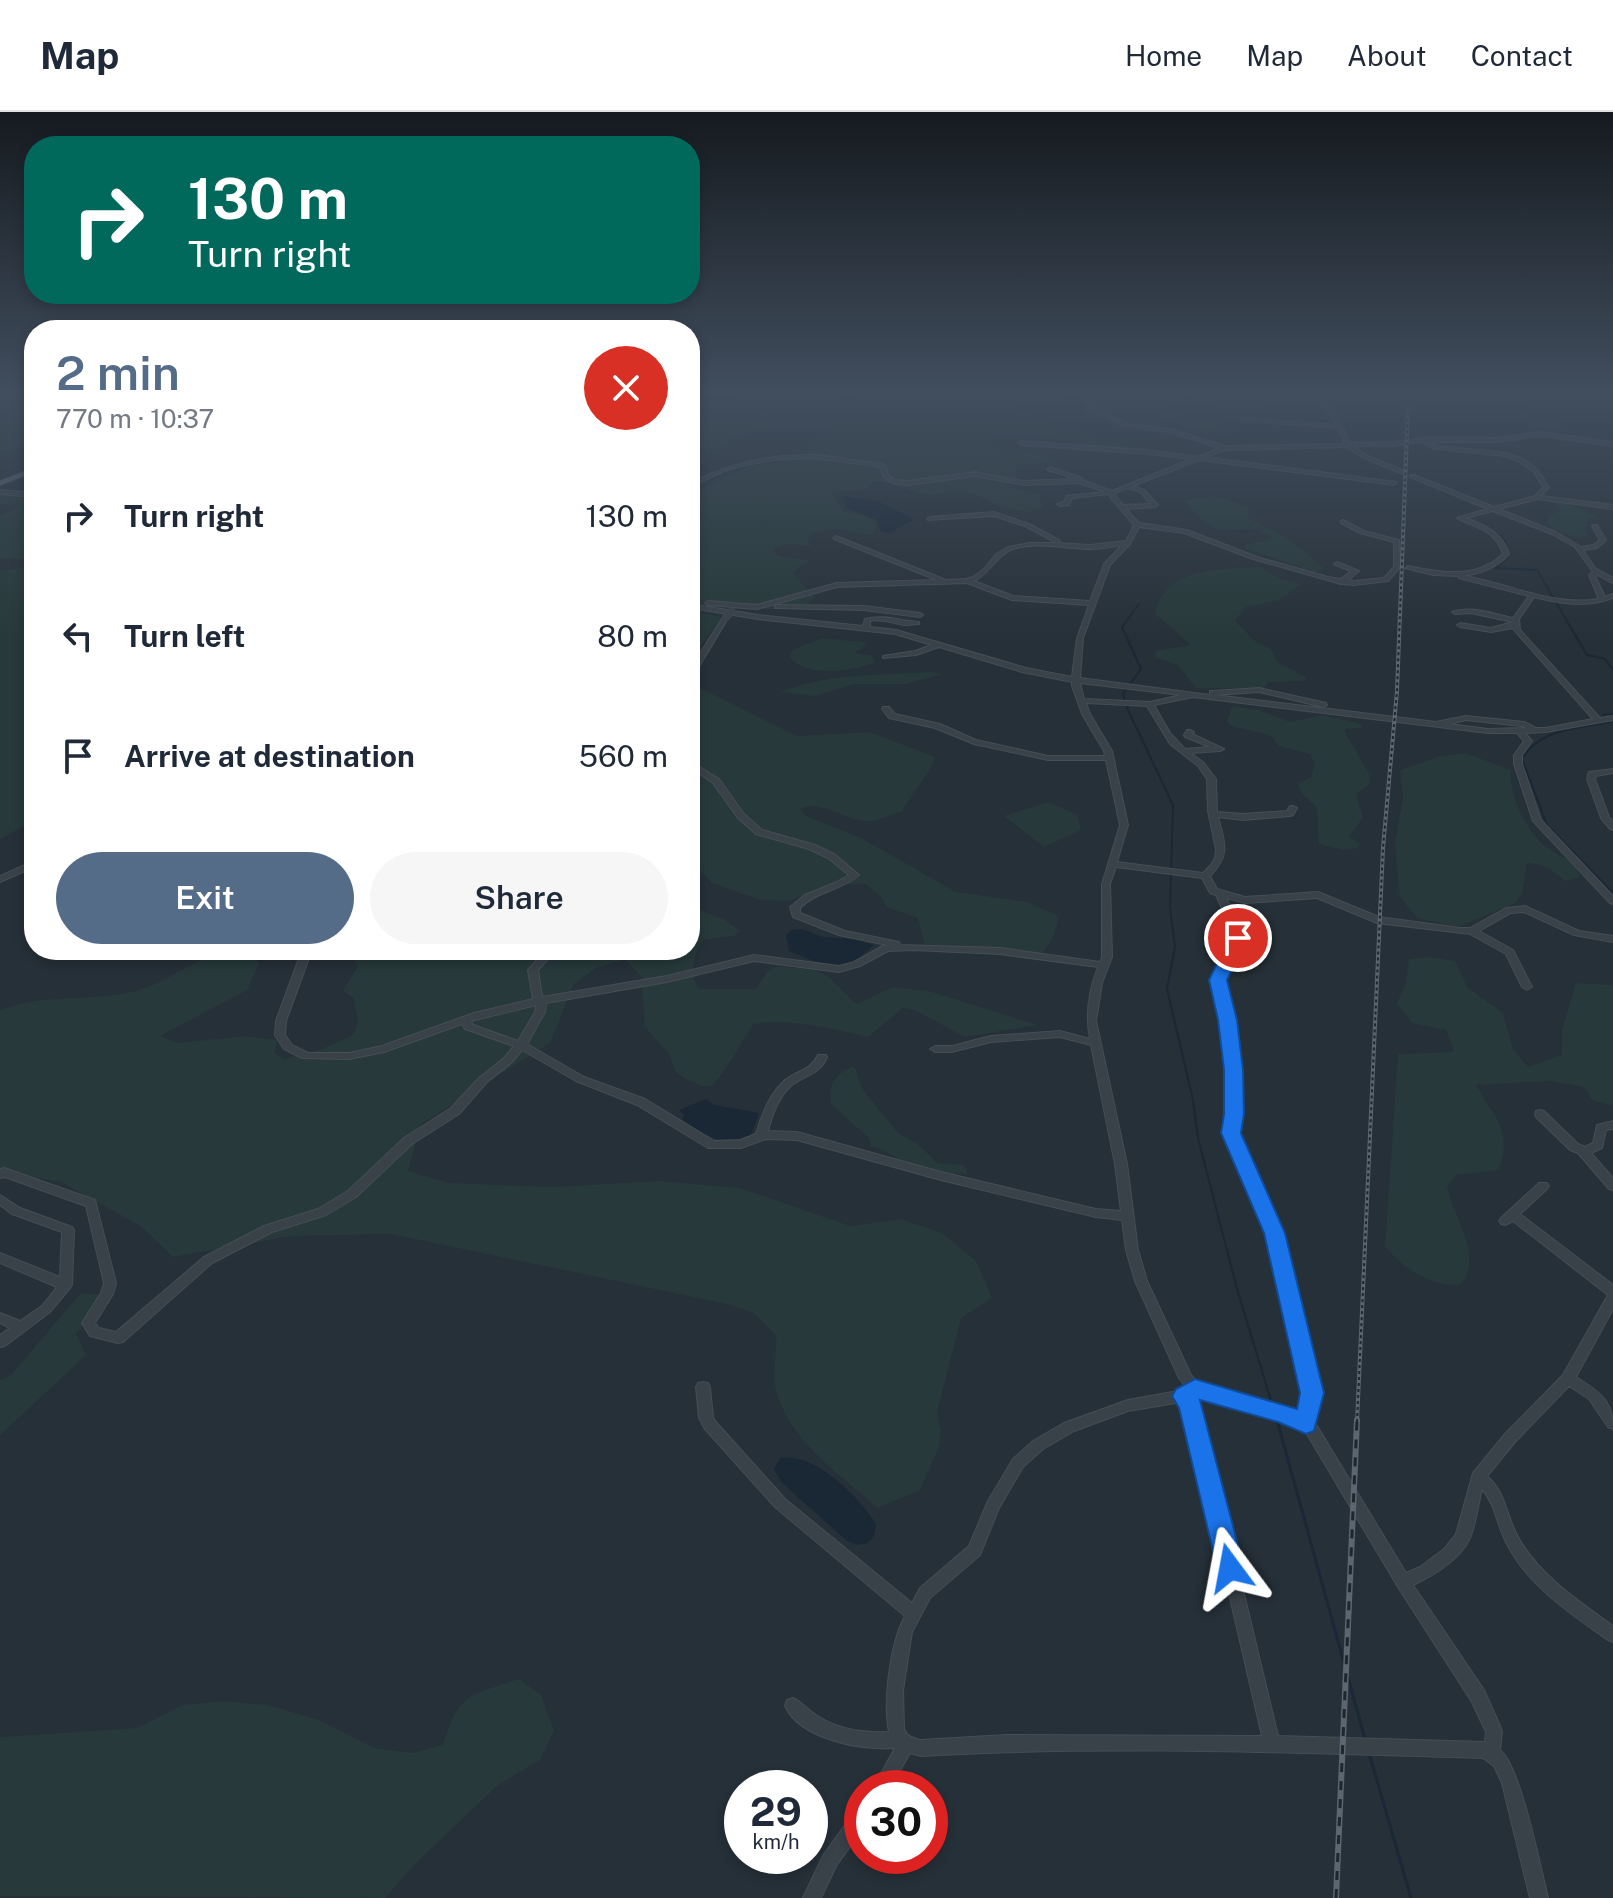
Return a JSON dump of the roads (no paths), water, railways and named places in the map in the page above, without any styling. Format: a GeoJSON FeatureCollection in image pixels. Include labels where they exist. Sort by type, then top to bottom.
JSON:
{"type":"FeatureCollection","features":[{"type":"Feature","properties":{"kind":"main road"},"geometry":{"type":"LineString","coordinates":[[0,483],[24,474]]}},
{"type":"Feature","properties":{"kind":"street"},"geometry":{"type":"LineString","coordinates":[[885,472],[892,481],[903,483],[975,474],[1015,483],[1081,481]]}},
{"type":"Feature","properties":{"kind":"street"},"geometry":{"type":"LineString","coordinates":[[1059,472],[1112,494],[1137,525],[1185,531],[1255,558],[1341,582],[1381,582],[1397,567],[1397,541],[1362,532],[1343,522]]}},
{"type":"Feature","properties":{"kind":"street"},"geometry":{"type":"LineString","coordinates":[[1060,504],[1067,504],[1068,497],[1072,496],[1112,494],[1162,472]]}},
{"type":"Feature","properties":{"kind":"street"},"geometry":{"type":"LineString","coordinates":[[1310,472],[1394,483]]}},
{"type":"Feature","properties":{"kind":"street"},"geometry":{"type":"LineString","coordinates":[[1537,472],[1546,485],[1537,497]]}},
{"type":"Feature","properties":{"kind":"street"},"geometry":{"type":"LineString","coordinates":[[1034,475],[1061,482]]}},
{"type":"Feature","properties":{"kind":"street"},"geometry":{"type":"LineString","coordinates":[[1412,476],[1542,527],[1580,549],[1598,572],[1613,581]]}},
{"type":"Feature","properties":{"kind":"street"},"geometry":{"type":"LineString","coordinates":[[1124,507],[1155,505],[1142,491],[1128,486]]}},
{"type":"Feature","properties":{"kind":"street"},"geometry":{"type":"LineString","coordinates":[[0,492],[24,494]]}},
{"type":"Feature","properties":{"kind":"street"},"geometry":{"type":"LineString","coordinates":[[1451,576],[1497,564],[1506,554],[1503,542],[1495,533],[1460,518],[1537,497],[1613,507]]}},
{"type":"Feature","properties":{"kind":"street"},"geometry":{"type":"LineString","coordinates":[[930,519],[949,520],[994,514],[1027,525],[1058,543]]}},
{"type":"Feature","properties":{"kind":"street"},"geometry":{"type":"LineString","coordinates":[[1137,525],[1128,543],[1107,564],[1080,638],[1075,680],[1109,758],[1124,825],[1106,884],[1109,934],[1092,1006],[1094,1043],[1121,1164],[1132,1250],[1141,1281],[1190,1392],[1191,1408],[1272,1744]]}},
{"type":"Feature","properties":{"kind":"street"},"geometry":{"type":"LineString","coordinates":[[1580,549],[1595,547],[1603,540],[1595,526]]}},
{"type":"Feature","properties":{"kind":"street"},"geometry":{"type":"LineString","coordinates":[[836,538],[915,567],[944,582]]}},
{"type":"Feature","properties":{"kind":"street"},"geometry":{"type":"LineString","coordinates":[[700,659],[725,618],[736,609],[759,606],[832,586],[967,581],[984,574],[1002,551],[1023,546],[1058,543],[1089,547],[1128,543]]}},
{"type":"Feature","properties":{"kind":"street"},"geometry":{"type":"LineString","coordinates":[[1337,564],[1356,571],[1341,582]]}},
{"type":"Feature","properties":{"kind":"street"},"geometry":{"type":"LineString","coordinates":[[1408,568],[1488,581],[1532,596],[1603,601],[1613,596]]}},
{"type":"Feature","properties":{"kind":"street"},"geometry":{"type":"LineString","coordinates":[[1598,572],[1592,575],[1603,601]]}},
{"type":"Feature","properties":{"kind":"street"},"geometry":{"type":"LineString","coordinates":[[967,581],[1012,598],[1094,603]]}},
{"type":"Feature","properties":{"kind":"street"},"geometry":{"type":"LineString","coordinates":[[1460,625],[1494,630],[1516,623],[1532,596]]}},
{"type":"Feature","properties":{"kind":"street"},"geometry":{"type":"LineString","coordinates":[[700,605],[866,627],[940,644],[1025,670],[1075,680],[1204,696],[1221,691],[1259,690],[1329,707],[1339,713],[1517,731],[1613,718]]}},
{"type":"Feature","properties":{"kind":"street"},"geometry":{"type":"LineString","coordinates":[[700,606],[758,617],[866,627]]}},
{"type":"Feature","properties":{"kind":"street"},"geometry":{"type":"LineString","coordinates":[[759,606],[874,608],[919,619],[907,624],[868,618],[866,627]]}},
{"type":"Feature","properties":{"kind":"street"},"geometry":{"type":"LineString","coordinates":[[1455,612],[1477,611],[1516,623],[1524,641],[1598,720]]}},
{"type":"Feature","properties":{"kind":"street"},"geometry":{"type":"LineString","coordinates":[[885,657],[916,653],[940,644]]}},
{"type":"Feature","properties":{"kind":"street"},"geometry":{"type":"LineString","coordinates":[[1082,701],[1150,704],[1194,695]]}},
{"type":"Feature","properties":{"kind":"street"},"geometry":{"type":"LineString","coordinates":[[1150,704],[1172,741],[1201,763],[1213,781],[1211,798],[1221,853],[1219,862],[1205,876]]}},
{"type":"Feature","properties":{"kind":"street"},"geometry":{"type":"LineString","coordinates":[[886,709],[892,716],[937,726],[974,742],[1048,758],[1109,758]]}},
{"type":"Feature","properties":{"kind":"street"},"geometry":{"type":"LineString","coordinates":[[1437,725],[1466,718],[1528,725],[1534,730]]}},
{"type":"Feature","properties":{"kind":"street"},"geometry":{"type":"LineString","coordinates":[[1507,722],[1528,741],[1518,755],[1518,764],[1537,821],[1613,901]]}},
{"type":"Feature","properties":{"kind":"street"},"geometry":{"type":"LineString","coordinates":[[1186,751],[1220,749],[1192,739],[1188,735],[1190,732]]}},
{"type":"Feature","properties":{"kind":"street"},"geometry":{"type":"LineString","coordinates":[[700,770],[716,781],[741,816],[759,832],[812,847],[831,856],[855,875],[847,882],[804,898],[795,907],[796,915],[842,933],[914,947]]}},
{"type":"Feature","properties":{"kind":"street"},"geometry":{"type":"LineString","coordinates":[[1613,771],[1592,774],[1591,779],[1605,818],[1613,827]]}},
{"type":"Feature","properties":{"kind":"street"},"geometry":{"type":"LineString","coordinates":[[1214,814],[1272,816],[1290,813],[1293,808]]}},
{"type":"Feature","properties":{"kind":"street"},"geometry":{"type":"LineString","coordinates":[[1112,864],[1205,876]]}},
{"type":"Feature","properties":{"kind":"street"},"geometry":{"type":"LineString","coordinates":[[0,879],[24,868]]}},
{"type":"Feature","properties":{"kind":"street"},"geometry":{"type":"LineString","coordinates":[[1205,876],[1213,891],[1245,900],[1318,895],[1377,920],[1472,931],[1510,952],[1527,987]]}},
{"type":"Feature","properties":{"kind":"street"},"geometry":{"type":"LineString","coordinates":[[1220,894],[1238,933],[1238,943],[1218,980],[1233,1070],[1231,1133],[1275,1233],[1312,1393],[1306,1424]]}},
{"type":"Feature","properties":{"kind":"street"},"geometry":{"type":"LineString","coordinates":[[1472,931],[1500,914],[1525,909],[1577,933],[1613,942]]}},
{"type":"Feature","properties":{"kind":"street"},"geometry":{"type":"LineString","coordinates":[[304,960],[280,1030],[283,1041],[295,1051],[313,1057],[349,1056],[384,1049],[465,1020],[539,1001],[667,979],[741,960],[771,958],[839,969],[857,964],[886,948],[914,947],[1000,951],[1104,965]]}},
{"type":"Feature","properties":{"kind":"street"},"geometry":{"type":"LineString","coordinates":[[0,1174],[4,1172],[91,1203],[110,1283],[107,1294],[88,1323],[95,1332],[118,1338],[208,1260],[268,1229],[322,1212],[352,1194],[408,1141],[455,1111],[521,1045],[540,1012],[533,970],[542,960]]}},
{"type":"Feature","properties":{"kind":"street"},"geometry":{"type":"LineString","coordinates":[[465,1020],[469,1027],[521,1045],[580,1079],[641,1102],[712,1145],[741,1144],[761,1136],[797,1136],[941,1176],[1096,1213],[1128,1216]]}},
{"type":"Feature","properties":{"kind":"street"},"geometry":{"type":"LineString","coordinates":[[935,1049],[952,1049],[991,1039],[1060,1034],[1094,1043]]}},
{"type":"Feature","properties":{"kind":"street"},"geometry":{"type":"LineString","coordinates":[[761,1136],[781,1090],[794,1079],[818,1067],[822,1057]]}},
{"type":"Feature","properties":{"kind":"street"},"geometry":{"type":"LineString","coordinates":[[1540,1114],[1574,1147],[1583,1151],[1613,1186]]}},
{"type":"Feature","properties":{"kind":"street"},"geometry":{"type":"LineString","coordinates":[[1583,1151],[1598,1145],[1601,1128],[1613,1125]]}},
{"type":"Feature","properties":{"kind":"street"},"geometry":{"type":"LineString","coordinates":[[1403,1582],[1425,1572],[1449,1554],[1463,1537],[1478,1477],[1510,1438],[1568,1379],[1613,1295],[1508,1218],[1543,1186]]}},
{"type":"Feature","properties":{"kind":"street"},"geometry":{"type":"LineString","coordinates":[[0,1199],[16,1211],[68,1230],[66,1285],[46,1309],[0,1342]]}},
{"type":"Feature","properties":{"kind":"street"},"geometry":{"type":"LineString","coordinates":[[0,1258],[66,1285]]}},
{"type":"Feature","properties":{"kind":"street"},"geometry":{"type":"LineString","coordinates":[[0,1318],[21,1327]]}},
{"type":"Feature","properties":{"kind":"street"},"geometry":{"type":"LineString","coordinates":[[1568,1379],[1594,1395],[1613,1423]]}},
{"type":"Feature","properties":{"kind":"street"},"geometry":{"type":"LineString","coordinates":[[703,1387],[706,1418],[710,1425],[780,1503],[913,1613]]}},
{"type":"Feature","properties":{"kind":"street"},"geometry":{"type":"LineString","coordinates":[[890,1770],[903,1742],[895,1712],[897,1671],[905,1631],[925,1593],[975,1550],[1002,1486],[1026,1454],[1069,1427],[1110,1412],[1190,1392],[1282,1413],[1306,1424],[1325,1447],[1403,1582],[1478,1696],[1494,1732],[1492,1753]]}},
{"type":"Feature","properties":{"kind":"street"},"geometry":{"type":"LineString","coordinates":[[1478,1477],[1496,1494],[1506,1527],[1534,1572],[1546,1585],[1613,1635]]}},
{"type":"Feature","properties":{"kind":"street"},"geometry":{"type":"LineString","coordinates":[[793,1706],[818,1725],[847,1736],[903,1742],[921,1748],[1006,1743],[1476,1748],[1492,1753],[1504,1765],[1539,1898]]}},
{"type":"Feature","properties":{"kind":"street"},"geometry":{"type":"LineString","coordinates":[[812,1898],[830,1860],[844,1841]]}},
{"type":"Feature","properties":{"kind":"water"},"geometry":{"type":"Polygon","coordinates":[[[847,496],[882,503],[914,519],[890,533],[881,532],[877,520],[847,508],[842,498],[847,496]]]}},
{"type":"Feature","properties":{"kind":"water"},"geometry":{"type":"Polygon","coordinates":[[[802,929],[823,937],[854,939],[874,945],[853,963],[840,966],[816,962],[789,951],[786,936],[791,930],[802,929]]]}},
{"type":"Feature","properties":{"kind":"water"},"geometry":{"type":"Polygon","coordinates":[[[706,1099],[715,1105],[759,1113],[751,1135],[732,1141],[723,1140],[706,1135],[682,1119],[684,1116],[679,1110],[706,1099]]]}},
{"type":"Feature","properties":{"kind":"water"},"geometry":{"type":"Polygon","coordinates":[[[780,1458],[808,1462],[847,1489],[876,1524],[874,1536],[868,1543],[858,1545],[847,1541],[781,1482],[774,1469],[780,1458]]]}},
{"type":"Feature","properties":{"kind":"waterway"},"geometry":{"type":"LineString","coordinates":[[1496,532],[1505,541],[1509,555],[1500,565],[1492,568],[1537,570],[1587,655],[1605,659],[1613,670]]}},
{"type":"Feature","properties":{"kind":"waterway"},"geometry":{"type":"LineString","coordinates":[[1130,684],[1141,669],[1122,627],[1139,604]]}},
{"type":"Feature","properties":{"kind":"waterway"},"geometry":{"type":"LineString","coordinates":[[1126,689],[1123,694],[1128,710],[1173,805],[1170,907],[1175,947],[1167,989],[1193,1100],[1198,1138],[1237,1289],[1273,1407]]}},
{"type":"Feature","properties":{"kind":"waterway"},"geometry":{"type":"LineString","coordinates":[[1613,714],[1603,715],[1610,722],[1549,736],[1539,741],[1522,759],[1547,825],[1613,893]]}},
{"type":"Feature","properties":{"kind":"waterway"},"geometry":{"type":"LineString","coordinates":[[1276,1417],[1277,1422]]}},
{"type":"Feature","properties":{"kind":"waterway"},"geometry":{"type":"LineString","coordinates":[[1277,1420],[1365,1739]]}},
{"type":"Feature","properties":{"kind":"waterway"},"geometry":{"type":"LineString","coordinates":[[1369,1753],[1411,1898]]}},
{"type":"Feature","properties":{"kind":"railway"},"geometry":{"type":"LineString","coordinates":[[1357,1422],[1383,848],[1397,691],[1405,472]]}},
{"type":"Feature","properties":{"kind":"railway"},"geometry":{"type":"LineString","coordinates":[[1336,1898],[1357,1420]]}}]}
